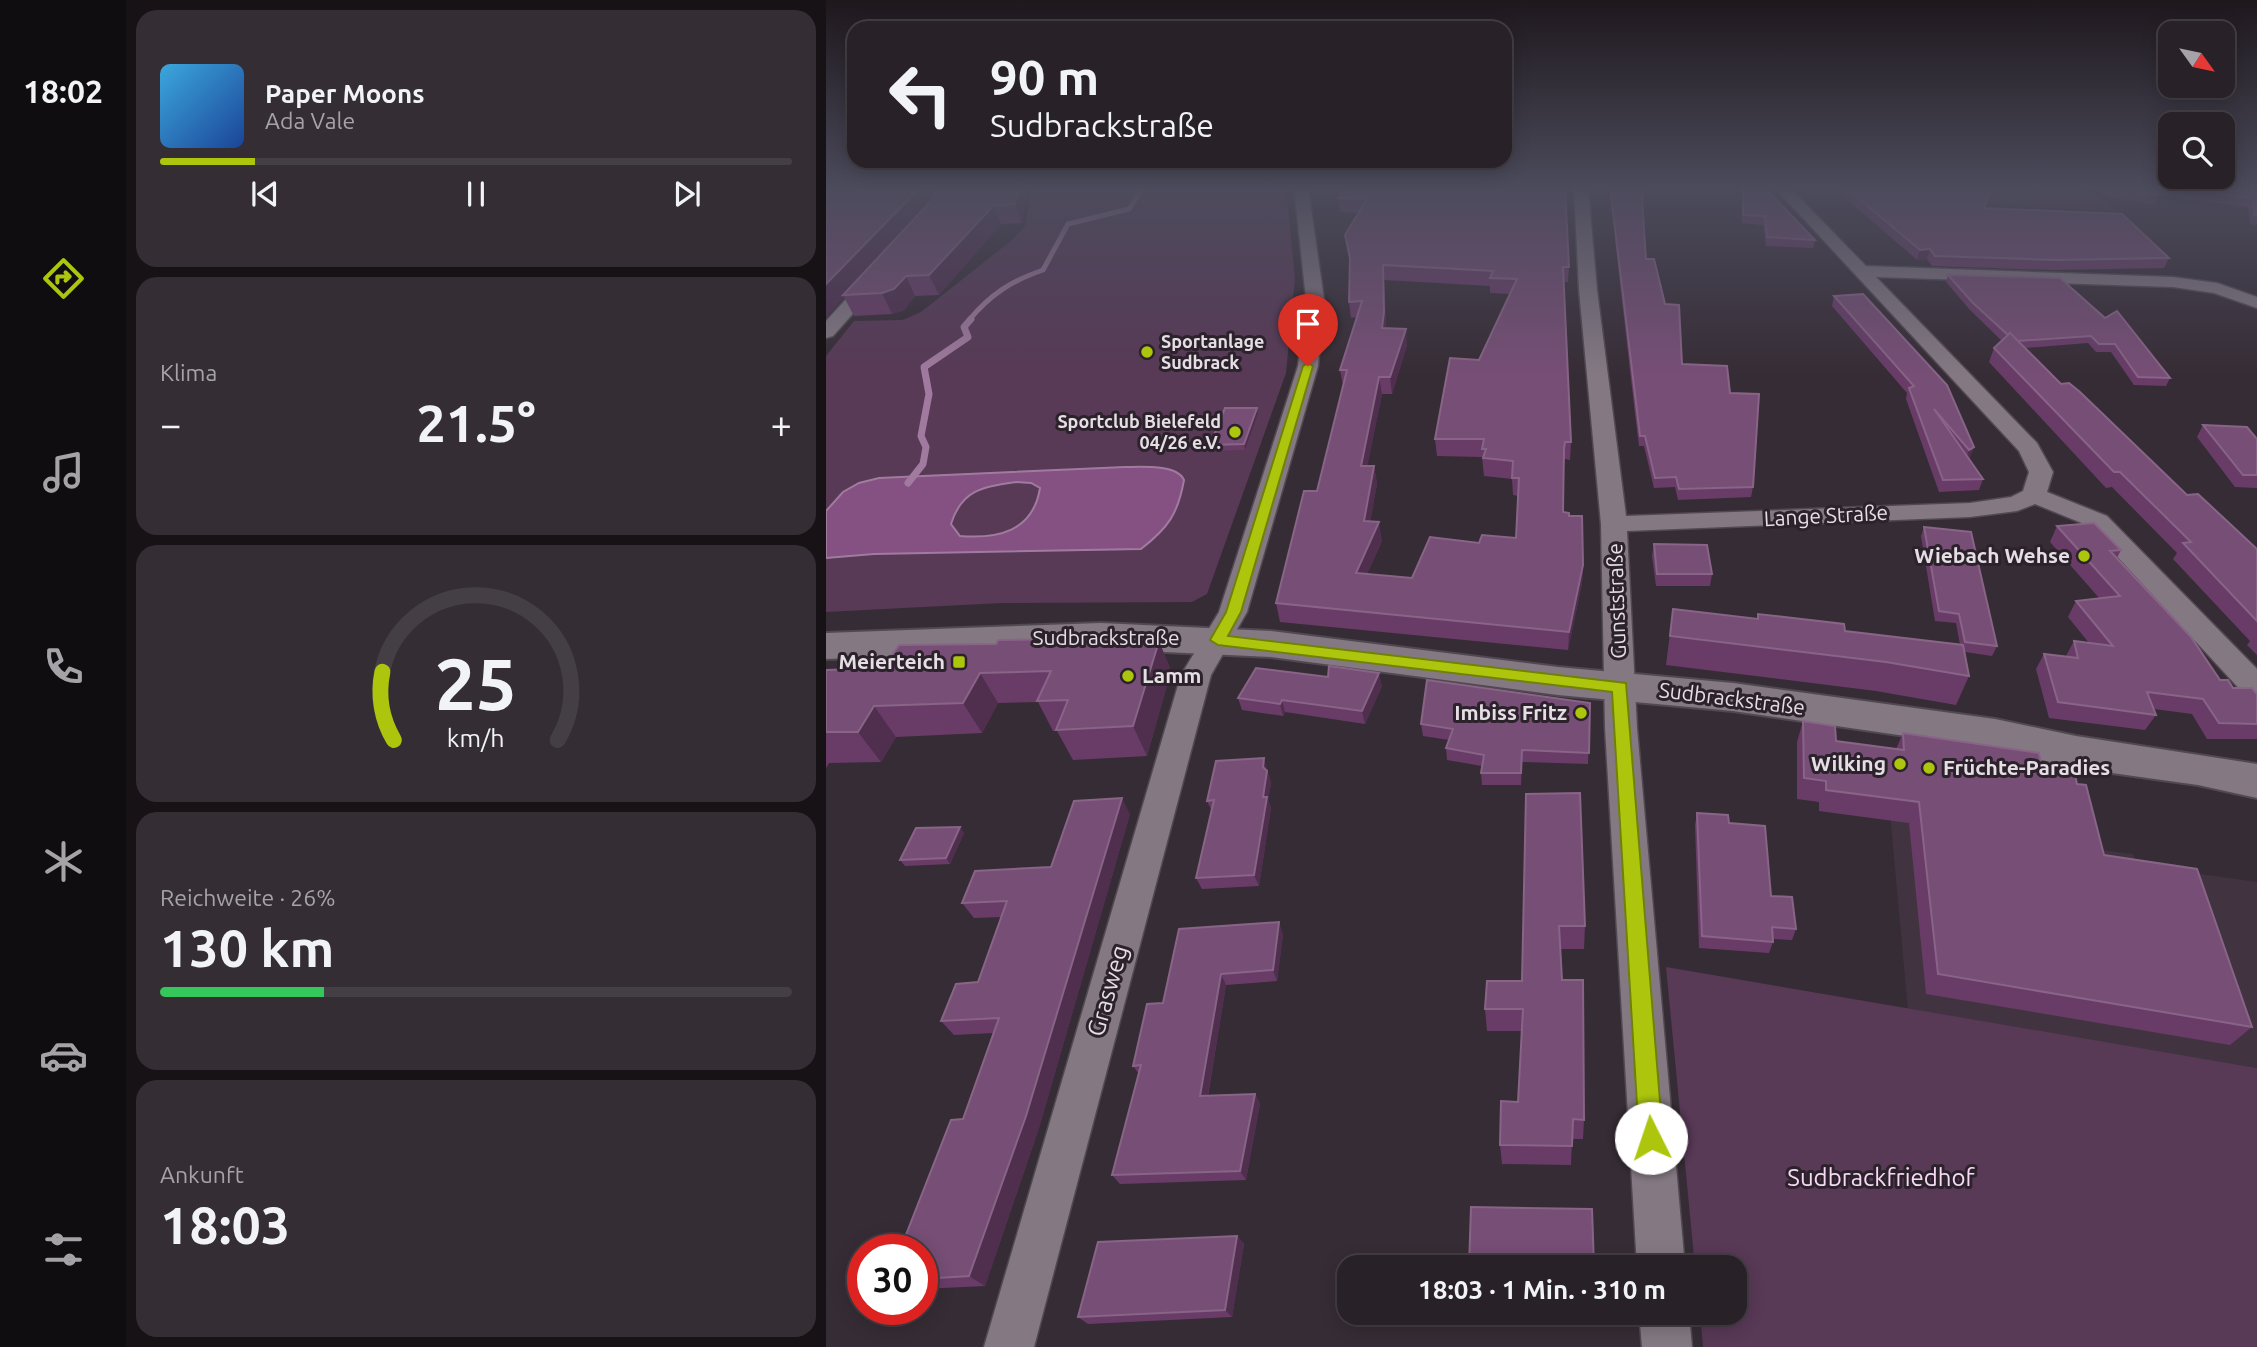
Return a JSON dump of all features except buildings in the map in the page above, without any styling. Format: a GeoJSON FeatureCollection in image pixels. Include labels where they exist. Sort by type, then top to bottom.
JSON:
{"type":"FeatureCollection","features":[{"type":"Feature","properties":{"kind":"street","name":"Grasweg"},"geometry":{"type":"LineString","coordinates":[[1009,1347],[1196,675],[1233,612],[1313,345],[1317,297],[1310,250]]}},
{"type":"Feature","properties":{"kind":"street","name":"Gunststraße"},"geometry":{"type":"LineString","coordinates":[[1585,250],[1614,524],[1620,687],[1660,1255]]}},
{"type":"Feature","properties":{"kind":"street"},"geometry":{"type":"LineString","coordinates":[[1841,250],[2029,448],[2041,472],[2034,495],[2098,521],[2257,688]]}},
{"type":"Feature","properties":{"kind":"street"},"geometry":{"type":"LineString","coordinates":[[826,332],[891,261]]}},
{"type":"Feature","properties":{"kind":"street"},"geometry":{"type":"LineString","coordinates":[[1861,271],[2173,282],[2217,288],[2257,303]]}},
{"type":"Feature","properties":{"kind":"street","name":"Lange Straße"},"geometry":{"type":"LineString","coordinates":[[1614,524],[1970,510],[2017,504],[2034,495]]}},
{"type":"Feature","properties":{"kind":"street","name":"Sudbrackstraße"},"geometry":{"type":"LineString","coordinates":[[826,646],[1101,636],[1218,640],[1620,687],[1733,697],[1995,734],[2076,752],[2198,769],[2257,781]]}},
{"type":"Feature","properties":{"kind":"street"},"geometry":{"type":"LineString","coordinates":[[1665,1325],[1667,1347]]}},
{"type":"Feature","properties":{"kind":"shaded area"},"geometry":{"type":"Polygon","coordinates":[[[1140,467],[1174,471],[1184,480],[1175,511],[1165,527],[1141,549],[874,554],[826,558],[826,511],[843,492],[859,483],[879,478],[1140,467]],[[1016,482],[975,492],[961,503],[951,524],[960,536],[987,536],[1011,530],[1030,514],[1036,503],[1040,488],[1031,483],[1016,482]]]}},
{"type":"Feature","properties":{"kind":"shaded area"},"geometry":{"type":"Polygon","coordinates":[[[1884,748],[2084,848],[2133,854],[2137,865],[2257,882],[2257,1068],[1908,1010],[1884,748]]]}},
{"type":"Feature","properties":{"kind":"green space"},"geometry":{"type":"Polygon","coordinates":[[[1000,250],[1292,250],[1295,278],[1286,373],[1207,594],[1192,602],[1002,603],[826,612],[826,356],[854,321],[903,320],[921,312],[1000,250]]]}},
{"type":"Feature","properties":{"kind":"green space","name":"Sudbrackfriedhof"},"geometry":{"type":"Polygon","coordinates":[[[1666,967],[2257,1068],[2257,1347],[1703,1347],[1701,1325],[1747,1325],[1747,1255],[1694,1255],[1666,967]]]}},
{"type":"Feature","properties":{"kind":"waterway"},"geometry":{"type":"LineString","coordinates":[[969,320],[1002,289],[1043,270],[1054,250]]}},
{"type":"Feature","properties":{"kind":"waterway"},"geometry":{"type":"LineString","coordinates":[[908,483],[923,464],[926,447],[921,436],[929,394],[924,367],[968,337],[964,327],[971,319]]}},
{"type":"Feature","properties":{"kind":"place","name":"Sportanlage Sudbrack"},"geometry":{"type":"Point","coordinates":[1147,352]}},
{"type":"Feature","properties":{"kind":"place","name":"Sportclub Bielefeld 04/26 e.V."},"geometry":{"type":"Point","coordinates":[1235,432]}},
{"type":"Feature","properties":{"kind":"place","name":"Wiebach Wehse"},"geometry":{"type":"Point","coordinates":[2084,556]}},
{"type":"Feature","properties":{"kind":"place","name":"Meierteich"},"geometry":{"type":"Point","coordinates":[959,662]}},
{"type":"Feature","properties":{"kind":"place","name":"Lamm"},"geometry":{"type":"Point","coordinates":[1128,676]}},
{"type":"Feature","properties":{"kind":"place","name":"Imbiss Fritz"},"geometry":{"type":"Point","coordinates":[1581,713]}},
{"type":"Feature","properties":{"kind":"place","name":"Wilking"},"geometry":{"type":"Point","coordinates":[1900,764]}},
{"type":"Feature","properties":{"kind":"place","name":"Früchte-Paradies"},"geometry":{"type":"Point","coordinates":[1929,768]}},
{"type":"Feature","properties":{"kind":"route"},"geometry":{"type":"LineString","coordinates":[[1308,366],[1233,612],[1218,640],[1620,687],[1651,1138]]}}]}
